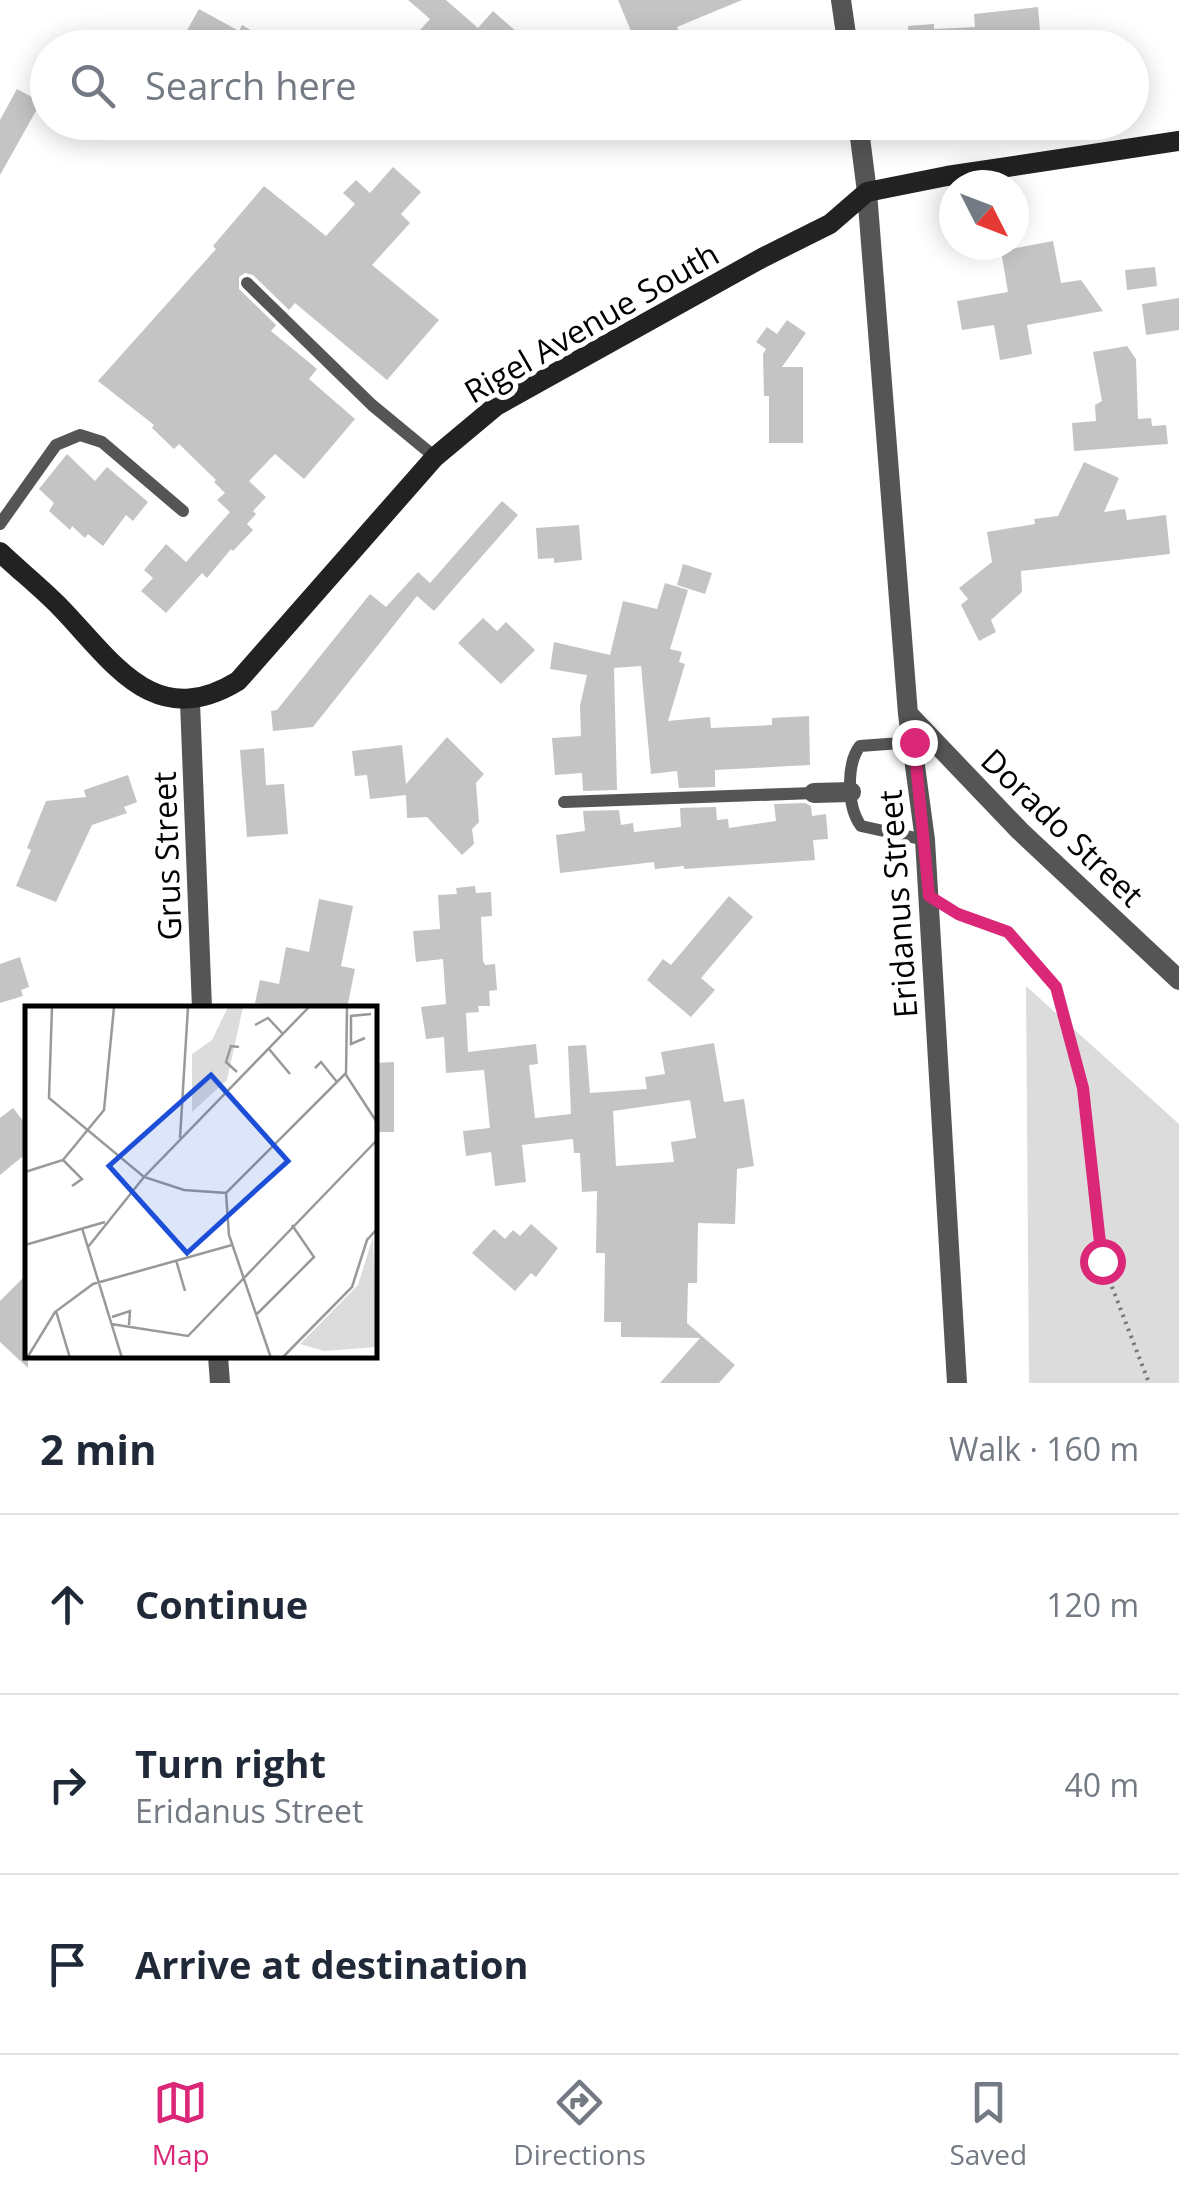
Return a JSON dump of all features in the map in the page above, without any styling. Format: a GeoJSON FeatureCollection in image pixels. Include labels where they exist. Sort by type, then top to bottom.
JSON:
{"type":"FeatureCollection","features":[{"type":"Feature","properties":{"kind":"main road","name":"Rigel Avenue South"},"geometry":{"type":"LineString","coordinates":[[190,702],[216,695],[238,681],[435,457],[496,406],[830,224],[867,192],[1179,141]]}},
{"type":"Feature","properties":{"kind":"main road"},"geometry":{"type":"LineString","coordinates":[[0,552],[134,683],[190,702]]}},
{"type":"Feature","properties":{"kind":"street"},"geometry":{"type":"LineString","coordinates":[[841,0],[845,30]]}},
{"type":"Feature","properties":{"kind":"street","name":"Eridanus Street"},"geometry":{"type":"LineString","coordinates":[[860,140],[908,714],[925,840],[957,1383]]}},
{"type":"Feature","properties":{"kind":"street","name":"Grus Street"},"geometry":{"type":"LineString","coordinates":[[190,702],[202,1006]]}},
{"type":"Feature","properties":{"kind":"street","name":"Dorado Street"},"geometry":{"type":"LineString","coordinates":[[908,714],[1020,831],[1179,980]]}},
{"type":"Feature","properties":{"kind":"street"},"geometry":{"type":"LineString","coordinates":[[814,793],[851,792]]}},
{"type":"Feature","properties":{"kind":"street"},"geometry":{"type":"LineString","coordinates":[[218,1358],[220,1383]]}},
{"type":"Feature","properties":{"kind":"lane"},"geometry":{"type":"LineString","coordinates":[[248,283],[372,405],[435,457]]}},
{"type":"Feature","properties":{"kind":"lane"},"geometry":{"type":"LineString","coordinates":[[0,524],[56,445],[80,434],[102,442],[184,511]]}},
{"type":"Feature","properties":{"kind":"lane"},"geometry":{"type":"LineString","coordinates":[[914,742],[860,746],[852,759],[851,792],[855,818],[861,826],[925,840]]}},
{"type":"Feature","properties":{"kind":"lane"},"geometry":{"type":"LineString","coordinates":[[564,802],[814,793]]}},
{"type":"Feature","properties":{"kind":"path"},"geometry":{"type":"LineString","coordinates":[[929,896],[958,914],[1008,932],[1056,987],[1083,1088],[1102,1261],[1148,1383]]}},
{"type":"Feature","properties":{"kind":"shaded area"},"geometry":{"type":"Polygon","coordinates":[[[1026,986],[1179,1124],[1179,1383],[1029,1383],[1026,986]]]}},
{"type":"Feature","properties":{"kind":"building"},"geometry":{"type":"Polygon","coordinates":[[[408,0],[446,0],[478,28],[493,11],[515,30],[420,30],[430,19],[408,0]]]}},
{"type":"Feature","properties":{"kind":"building"},"geometry":{"type":"Polygon","coordinates":[[[618,0],[742,0],[677,27],[678,30],[630,30],[618,0]]]}},
{"type":"Feature","properties":{"kind":"building"},"geometry":{"type":"Polygon","coordinates":[[[1038,7],[1040,30],[908,30],[908,26],[934,24],[934,29],[975,27],[974,14],[1038,7]]]}},
{"type":"Feature","properties":{"kind":"building"},"geometry":{"type":"Polygon","coordinates":[[[199,9],[237,30],[187,30],[199,9]]]}},
{"type":"Feature","properties":{"kind":"building"},"geometry":{"type":"Polygon","coordinates":[[[17,89],[30,96],[30,122],[0,175],[0,120],[17,89]]]}},
{"type":"Feature","properties":{"kind":"building"},"geometry":{"type":"Polygon","coordinates":[[[393,167],[421,192],[401,214],[410,223],[372,265],[439,320],[387,380],[295,303],[289,310],[253,275],[245,273],[239,277],[239,289],[276,325],[271,331],[317,369],[309,379],[355,419],[304,479],[275,454],[249,481],[266,497],[247,524],[253,530],[207,578],[202,573],[166,613],[141,591],[153,578],[144,570],[166,544],[186,562],[230,512],[217,500],[225,493],[179,444],[174,449],[152,428],[154,425],[98,381],[216,249],[213,246],[264,186],[326,236],[355,204],[343,193],[356,180],[370,193],[393,167]]]}},
{"type":"Feature","properties":{"kind":"building"},"geometry":{"type":"Polygon","coordinates":[[[1053,241],[1061,283],[1081,280],[1103,311],[1027,325],[1032,354],[1000,360],[994,325],[962,330],[957,301],[1008,292],[1003,260],[1029,260],[1029,246],[1053,241]]]}},
{"type":"Feature","properties":{"kind":"building"},"geometry":{"type":"Polygon","coordinates":[[[1155,267],[1157,286],[1127,290],[1125,270],[1155,267]]]}},
{"type":"Feature","properties":{"kind":"building"},"geometry":{"type":"Polygon","coordinates":[[[1179,298],[1179,330],[1146,335],[1142,304],[1179,298]]]}},
{"type":"Feature","properties":{"kind":"building"},"geometry":{"type":"Polygon","coordinates":[[[787,320],[806,333],[782,367],[803,367],[803,443],[769,443],[769,396],[764,396],[766,349],[756,342],[767,327],[777,334],[787,320]]]}},
{"type":"Feature","properties":{"kind":"building"},"geometry":{"type":"Polygon","coordinates":[[[1127,346],[1136,359],[1138,419],[1151,418],[1152,426],[1166,425],[1168,444],[1074,451],[1072,423],[1096,421],[1095,405],[1102,401],[1093,352],[1127,346]]]}},
{"type":"Feature","properties":{"kind":"building"},"geometry":{"type":"Polygon","coordinates":[[[67,454],[95,481],[107,467],[148,502],[133,521],[126,515],[103,546],[88,534],[85,538],[72,526],[70,530],[49,511],[54,503],[39,489],[67,454]]]}},
{"type":"Feature","properties":{"kind":"building"},"geometry":{"type":"Polygon","coordinates":[[[1084,462],[1119,478],[1104,512],[1125,509],[1127,520],[1166,515],[1170,554],[1021,571],[1022,592],[991,620],[996,632],[979,641],[961,605],[968,599],[959,588],[992,562],[987,532],[1058,516],[1084,462]]]}},
{"type":"Feature","properties":{"kind":"building"},"geometry":{"type":"Polygon","coordinates":[[[502,501],[518,515],[434,611],[417,596],[313,727],[273,731],[271,711],[277,710],[370,594],[386,607],[418,572],[430,583],[502,501]]]}},
{"type":"Feature","properties":{"kind":"building"},"geometry":{"type":"Polygon","coordinates":[[[579,525],[582,560],[554,563],[554,558],[538,559],[536,528],[579,525]]]}},
{"type":"Feature","properties":{"kind":"building"},"geometry":{"type":"Polygon","coordinates":[[[683,564],[712,573],[705,594],[677,585],[683,564]]]}},
{"type":"Feature","properties":{"kind":"building"},"geometry":{"type":"Polygon","coordinates":[[[665,583],[688,590],[670,649],[682,652],[679,662],[685,664],[668,721],[710,717],[711,728],[772,725],[772,718],[809,716],[810,765],[715,770],[715,787],[679,788],[677,771],[651,774],[641,666],[614,668],[617,790],[583,791],[582,773],[555,775],[552,738],[581,736],[580,706],[587,675],[550,669],[554,642],[610,655],[623,601],[657,609],[665,583]]]}},
{"type":"Feature","properties":{"kind":"building"},"geometry":{"type":"Polygon","coordinates":[[[483,618],[497,631],[506,622],[535,650],[501,684],[458,643],[483,618]]]}},
{"type":"Feature","properties":{"kind":"building"},"geometry":{"type":"Polygon","coordinates":[[[447,737],[484,774],[476,783],[479,822],[472,829],[474,844],[462,855],[427,817],[407,818],[406,795],[370,799],[367,775],[355,776],[352,751],[402,745],[406,784],[447,737]]]}},
{"type":"Feature","properties":{"kind":"building"},"geometry":{"type":"Polygon","coordinates":[[[264,748],[266,785],[284,784],[288,834],[247,837],[240,750],[264,748]]]}},
{"type":"Feature","properties":{"kind":"building"},"geometry":{"type":"Polygon","coordinates":[[[128,775],[137,802],[124,807],[127,813],[92,825],[56,902],[16,886],[46,801],[86,797],[84,790],[128,775]]]}},
{"type":"Feature","properties":{"kind":"building"},"geometry":{"type":"Polygon","coordinates":[[[774,804],[811,806],[812,816],[826,814],[828,839],[813,840],[815,860],[684,869],[655,869],[654,862],[560,873],[556,835],[585,831],[583,811],[619,810],[621,825],[633,823],[634,832],[681,827],[680,808],[716,807],[717,820],[728,819],[729,828],[776,821],[774,804]]]}},
{"type":"Feature","properties":{"kind":"building"},"geometry":{"type":"Polygon","coordinates":[[[475,886],[476,893],[491,892],[492,916],[481,917],[483,961],[485,965],[495,964],[497,990],[489,991],[490,1006],[478,1006],[479,1012],[466,1013],[468,1052],[536,1044],[538,1064],[529,1065],[535,1118],[571,1114],[568,1046],[586,1045],[590,1093],[647,1089],[645,1077],[665,1074],[661,1052],[714,1043],[724,1102],[744,1099],[754,1166],[737,1169],[735,1224],[698,1223],[697,1283],[688,1283],[687,1323],[735,1365],[719,1383],[660,1383],[700,1338],[621,1337],[621,1322],[604,1322],[605,1253],[596,1253],[597,1191],[582,1192],[580,1153],[574,1153],[573,1139],[522,1145],[526,1182],[495,1186],[491,1152],[466,1156],[463,1131],[490,1128],[484,1070],[446,1073],[444,1037],[426,1039],[421,1007],[446,1004],[443,959],[416,962],[413,931],[440,929],[438,895],[457,894],[456,888],[475,886]],[[690,1100],[613,1111],[616,1166],[674,1162],[671,1142],[696,1138],[690,1100]]]}},
{"type":"Feature","properties":{"kind":"building"},"geometry":{"type":"Polygon","coordinates":[[[729,896],[753,917],[701,978],[715,990],[691,1017],[647,980],[663,959],[671,965],[729,896]]]}},
{"type":"Feature","properties":{"kind":"building"},"geometry":{"type":"Polygon","coordinates":[[[319,899],[353,906],[341,966],[355,969],[347,1006],[255,1003],[260,980],[279,984],[286,947],[309,952],[319,899]]]}},
{"type":"Feature","properties":{"kind":"building"},"geometry":{"type":"Polygon","coordinates":[[[20,957],[29,987],[21,990],[23,996],[0,1003],[0,964],[20,957]]]}},
{"type":"Feature","properties":{"kind":"building"},"geometry":{"type":"Polygon","coordinates":[[[394,1062],[394,1132],[378,1132],[378,1063],[394,1062]]]}},
{"type":"Feature","properties":{"kind":"building"},"geometry":{"type":"Polygon","coordinates":[[[13,1108],[25,1123],[25,1154],[0,1175],[0,1118],[13,1108]]]}},
{"type":"Feature","properties":{"kind":"building"},"geometry":{"type":"Polygon","coordinates":[[[531,1224],[558,1248],[536,1277],[531,1273],[515,1291],[472,1253],[494,1229],[505,1239],[513,1230],[520,1236],[531,1224]]]}},
{"type":"Feature","properties":{"kind":"building"},"geometry":{"type":"Polygon","coordinates":[[[25,1276],[28,1368],[0,1342],[0,1301],[25,1276]]]}},
{"type":"Feature","properties":{"kind":"route"},"geometry":{"type":"LineString","coordinates":[[914,742],[929,896],[958,914],[1008,932],[1056,987],[1083,1088],[1102,1261]]}}]}
